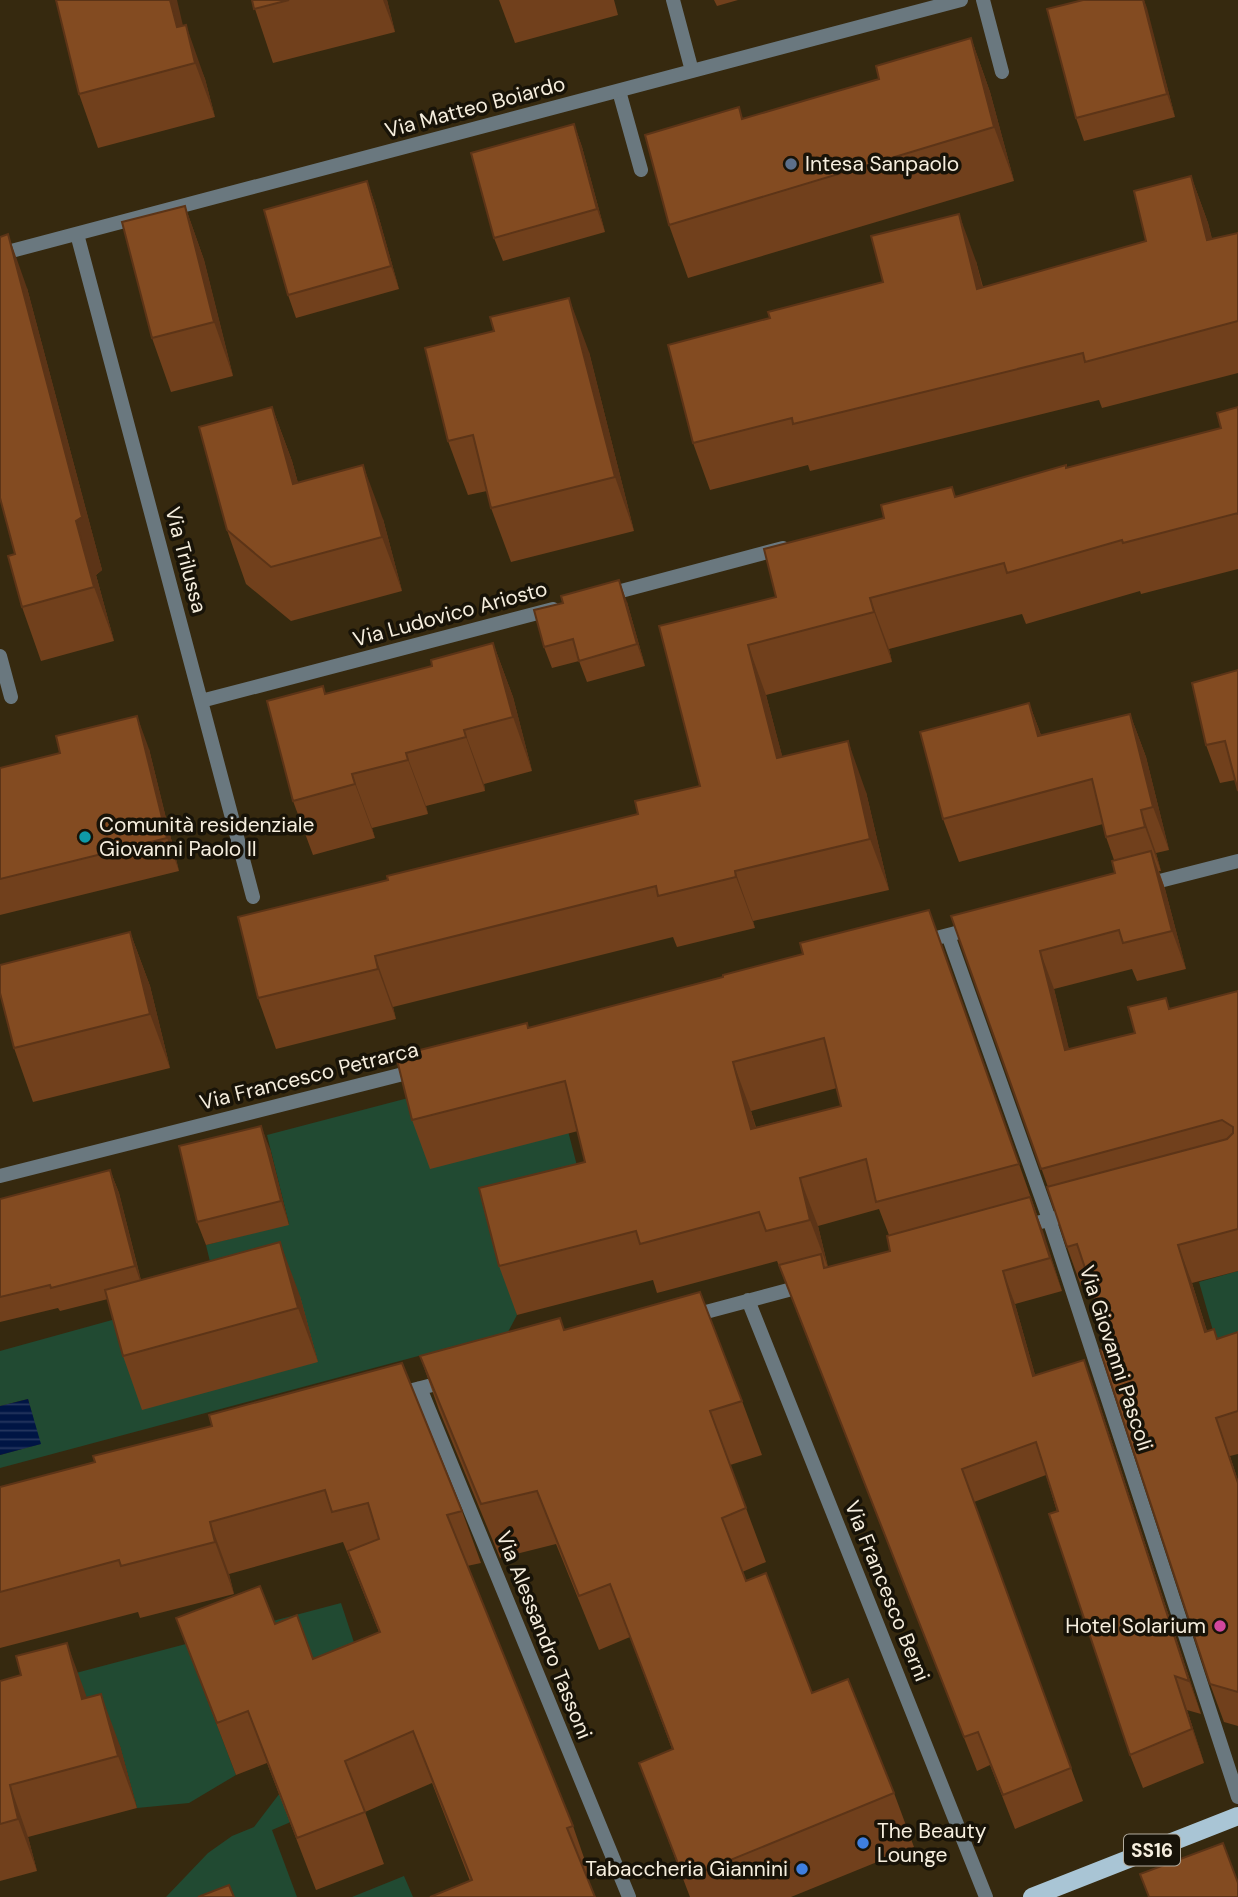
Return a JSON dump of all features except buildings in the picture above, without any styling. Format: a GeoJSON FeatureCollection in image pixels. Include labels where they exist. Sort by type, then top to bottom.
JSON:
{"type":"FeatureCollection","features":[{"type":"Feature","properties":{"kind":"main road","name":"SS16"},"geometry":{"type":"LineString","coordinates":[[1032,1897],[1068,1891],[1238,1816]]}},
{"type":"Feature","properties":{"kind":"street"},"geometry":{"type":"LineString","coordinates":[[673,0],[692,71]]}},
{"type":"Feature","properties":{"kind":"street","name":"Via Matteo Boiardo"},"geometry":{"type":"LineString","coordinates":[[0,254],[961,0]]}},
{"type":"Feature","properties":{"kind":"street"},"geometry":{"type":"LineString","coordinates":[[983,0],[1002,72]]}},
{"type":"Feature","properties":{"kind":"street"},"geometry":{"type":"LineString","coordinates":[[619,91],[641,170]]}},
{"type":"Feature","properties":{"kind":"street","name":"Via Trilussa"},"geometry":{"type":"LineString","coordinates":[[77,234],[253,897]]}},
{"type":"Feature","properties":{"kind":"street"},"geometry":{"type":"LineString","coordinates":[[593,598],[797,544]]}},
{"type":"Feature","properties":{"kind":"street","name":"Via Ludovico Ariosto"},"geometry":{"type":"LineString","coordinates":[[201,701],[568,605]]}},
{"type":"Feature","properties":{"kind":"street"},"geometry":{"type":"LineString","coordinates":[[0,656],[11,697]]}},
{"type":"Feature","properties":{"kind":"street"},"geometry":{"type":"LineString","coordinates":[[1134,887],[1238,861]]}},
{"type":"Feature","properties":{"kind":"street"},"geometry":{"type":"LineString","coordinates":[[908,945],[988,924]]}},
{"type":"Feature","properties":{"kind":"street","name":"Via Giovanni Pascoli"},"geometry":{"type":"LineString","coordinates":[[948,934],[1049,1219],[1238,1797]]}},
{"type":"Feature","properties":{"kind":"street","name":"Via Francesco Petrarca"},"geometry":{"type":"LineString","coordinates":[[0,1176],[428,1068]]}},
{"type":"Feature","properties":{"kind":"street"},"geometry":{"type":"LineString","coordinates":[[1010,1230],[1083,1210]]}},
{"type":"Feature","properties":{"kind":"street"},"geometry":{"type":"LineString","coordinates":[[682,1318],[827,1279]]}},
{"type":"Feature","properties":{"kind":"street","name":"Via Francesco Berni"},"geometry":{"type":"LineString","coordinates":[[748,1300],[986,1897]]}},
{"type":"Feature","properties":{"kind":"street"},"geometry":{"type":"LineString","coordinates":[[380,1399],[459,1378]]}},
{"type":"Feature","properties":{"kind":"street","name":"Via Alessandro Tassoni"},"geometry":{"type":"LineString","coordinates":[[420,1388],[629,1897]]}},
{"type":"Feature","properties":{"kind":"green space"},"geometry":{"type":"Polygon","coordinates":[[[552,1069],[583,1189],[497,1236],[517,1315],[508,1332],[0,1468],[0,1455],[40,1444],[28,1399],[0,1406],[0,1351],[217,1291],[206,1245],[289,1224],[267,1135],[412,1097],[552,1069]]]}},
{"type":"Feature","properties":{"kind":"green space"},"geometry":{"type":"Polygon","coordinates":[[[1238,1271],[1238,1364],[1224,1369],[1199,1282],[1238,1271]]]}},
{"type":"Feature","properties":{"kind":"green space"},"geometry":{"type":"Polygon","coordinates":[[[341,1603],[398,1776],[272,1830],[297,1897],[166,1897],[208,1853],[232,1836],[254,1827],[286,1785],[196,1670],[236,1775],[189,1803],[137,1808],[120,1746],[0,1693],[341,1603]]]}},
{"type":"Feature","properties":{"kind":"green space"},"geometry":{"type":"Polygon","coordinates":[[[404,1876],[413,1897],[352,1897],[404,1876]]]}},
{"type":"Feature","properties":{"kind":"water"},"geometry":{"type":"Polygon","coordinates":[[[28,1399],[41,1444],[0,1455],[0,1406],[28,1399]]]}},
{"type":"Feature","properties":{"kind":"place","name":"Intesa Sanpaolo"},"geometry":{"type":"Point","coordinates":[791,164]}},
{"type":"Feature","properties":{"kind":"place","name":"Comunità residenziale Giovanni Paolo II"},"geometry":{"type":"Point","coordinates":[85,837]}},
{"type":"Feature","properties":{"kind":"place","name":"Hotel Solarium"},"geometry":{"type":"Point","coordinates":[1220,1626]}},
{"type":"Feature","properties":{"kind":"place","name":"The Beauty Lounge"},"geometry":{"type":"Point","coordinates":[863,1843]}},
{"type":"Feature","properties":{"kind":"place","name":"Tabaccheria Giannini"},"geometry":{"type":"Point","coordinates":[802,1869]}}]}
